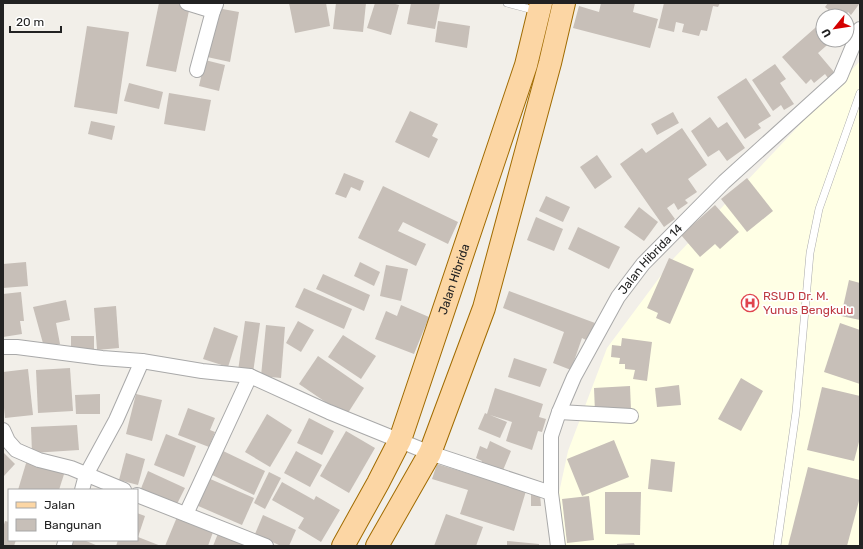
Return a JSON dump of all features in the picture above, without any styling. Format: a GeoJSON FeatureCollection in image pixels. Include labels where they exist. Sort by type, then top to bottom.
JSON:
{"type":"FeatureCollection","features":[{"type":"Feature","properties":{"kind":"main road"},"geometry":{"type":"LineString","coordinates":[[377,546],[430,453],[484,308],[550,63],[564,3]]}},
{"type":"Feature","properties":{"kind":"main road","name":"Jalan Hibrida"},"geometry":{"type":"LineString","coordinates":[[342,546],[378,483],[400,440],[526,65],[540,7]]}},
{"type":"Feature","properties":{"kind":"street"},"geometry":{"type":"LineString","coordinates":[[187,3],[215,7],[197,70]]}},
{"type":"Feature","properties":{"kind":"street","name":"Jalan Hibrida 14"},"geometry":{"type":"LineString","coordinates":[[558,546],[551,493],[552,436],[559,412],[574,377],[618,297],[643,264],[724,182],[840,77],[860,29]]}},
{"type":"Feature","properties":{"kind":"street"},"geometry":{"type":"LineString","coordinates":[[3,347],[17,347],[102,358],[142,361],[202,371],[250,376],[329,412],[430,453],[551,493]]}},
{"type":"Feature","properties":{"kind":"street"},"geometry":{"type":"LineString","coordinates":[[82,489],[86,475],[116,420],[142,361]]}},
{"type":"Feature","properties":{"kind":"street"},"geometry":{"type":"LineString","coordinates":[[186,514],[250,376]]}},
{"type":"Feature","properties":{"kind":"street"},"geometry":{"type":"LineString","coordinates":[[559,412],[631,416]]}},
{"type":"Feature","properties":{"kind":"street"},"geometry":{"type":"LineString","coordinates":[[3,430],[8,441],[16,450],[39,460],[71,468],[121,489]]}},
{"type":"Feature","properties":{"kind":"street"},"geometry":{"type":"LineString","coordinates":[[138,495],[266,546]]}},
{"type":"Feature","properties":{"kind":"lane"},"geometry":{"type":"LineString","coordinates":[[507,3],[540,7]]}},
{"type":"Feature","properties":{"kind":"lane"},"geometry":{"type":"LineString","coordinates":[[777,546],[796,412],[810,253],[819,209],[860,93]]}},
{"type":"Feature","properties":{"kind":"shaded area","name":"RSUD Dr. M. Yunus Bengkulu"},"geometry":{"type":"Polygon","coordinates":[[[860,61],[860,546],[562,546],[557,502],[568,451],[607,348],[674,258],[860,61]]]}},
{"type":"Feature","properties":{"kind":"building"},"geometry":{"type":"Polygon","coordinates":[[[159,3],[178,3],[190,6],[176,72],[146,66],[159,3]]]}},
{"type":"Feature","properties":{"kind":"building"},"geometry":{"type":"Polygon","coordinates":[[[289,3],[326,3],[330,26],[295,33],[289,3]]]}},
{"type":"Feature","properties":{"kind":"building"},"geometry":{"type":"Polygon","coordinates":[[[336,3],[366,3],[363,32],[333,29],[336,3]]]}},
{"type":"Feature","properties":{"kind":"building"},"geometry":{"type":"Polygon","coordinates":[[[375,3],[392,3],[399,5],[391,35],[367,28],[375,3]]]}},
{"type":"Feature","properties":{"kind":"building"},"geometry":{"type":"Polygon","coordinates":[[[411,3],[440,3],[435,29],[407,24],[411,3]]]}},
{"type":"Feature","properties":{"kind":"building"},"geometry":{"type":"Polygon","coordinates":[[[601,3],[635,3],[633,12],[658,19],[650,48],[573,28],[579,6],[599,12],[601,3]]]}},
{"type":"Feature","properties":{"kind":"building"},"geometry":{"type":"Polygon","coordinates":[[[664,3],[720,3],[718,7],[713,6],[707,31],[701,30],[699,36],[682,32],[684,24],[676,22],[674,32],[658,28],[664,3]]]}},
{"type":"Feature","properties":{"kind":"building"},"geometry":{"type":"Polygon","coordinates":[[[828,3],[860,3],[855,10],[855,8],[825,7],[828,3]]]}},
{"type":"Feature","properties":{"kind":"building"},"geometry":{"type":"Polygon","coordinates":[[[217,8],[239,12],[230,62],[207,57],[217,8]]]}},
{"type":"Feature","properties":{"kind":"building"},"geometry":{"type":"Polygon","coordinates":[[[438,21],[470,26],[467,48],[435,42],[438,21]]]}},
{"type":"Feature","properties":{"kind":"building"},"geometry":{"type":"Polygon","coordinates":[[[87,26],[129,32],[117,114],[74,107],[87,26]]]}},
{"type":"Feature","properties":{"kind":"building"},"geometry":{"type":"Polygon","coordinates":[[[815,28],[815,48],[824,48],[818,53],[834,72],[828,78],[825,74],[814,83],[811,79],[806,84],[782,57],[815,28]]]}},
{"type":"Feature","properties":{"kind":"building"},"geometry":{"type":"Polygon","coordinates":[[[205,60],[225,65],[219,91],[199,86],[205,60]]]}},
{"type":"Feature","properties":{"kind":"building"},"geometry":{"type":"Polygon","coordinates":[[[775,64],[786,79],[780,83],[794,104],[784,110],[781,105],[773,111],[752,80],[775,64]]]}},
{"type":"Feature","properties":{"kind":"building"},"geometry":{"type":"Polygon","coordinates":[[[746,78],[771,116],[758,124],[761,128],[745,139],[717,97],[746,78]]]}},
{"type":"Feature","properties":{"kind":"building"},"geometry":{"type":"Polygon","coordinates":[[[129,83],[163,92],[159,109],[124,101],[129,83]]]}},
{"type":"Feature","properties":{"kind":"building"},"geometry":{"type":"Polygon","coordinates":[[[169,93],[211,100],[205,131],[164,124],[169,93]]]}},
{"type":"Feature","properties":{"kind":"building"},"geometry":{"type":"Polygon","coordinates":[[[410,111],[438,124],[432,136],[438,139],[429,158],[395,142],[410,111]]]}},
{"type":"Feature","properties":{"kind":"building"},"geometry":{"type":"Polygon","coordinates":[[[673,112],[679,123],[657,135],[651,124],[673,112]]]}},
{"type":"Feature","properties":{"kind":"building"},"geometry":{"type":"Polygon","coordinates":[[[710,117],[718,128],[727,122],[745,148],[727,161],[719,150],[708,157],[691,131],[710,117]]]}},
{"type":"Feature","properties":{"kind":"building"},"geometry":{"type":"Polygon","coordinates":[[[91,121],[115,126],[112,140],[88,134],[91,121]]]}},
{"type":"Feature","properties":{"kind":"building"},"geometry":{"type":"Polygon","coordinates":[[[682,128],[707,165],[688,179],[697,192],[685,200],[688,203],[678,210],[674,203],[667,208],[675,219],[664,227],[620,164],[642,148],[646,153],[682,128]]]}},
{"type":"Feature","properties":{"kind":"building"},"geometry":{"type":"Polygon","coordinates":[[[597,155],[612,177],[595,189],[580,167],[597,155]]]}},
{"type":"Feature","properties":{"kind":"building"},"geometry":{"type":"Polygon","coordinates":[[[344,173],[364,181],[360,191],[351,187],[346,198],[335,194],[344,173]]]}},
{"type":"Feature","properties":{"kind":"building"},"geometry":{"type":"Polygon","coordinates":[[[747,178],[773,211],[747,232],[721,199],[747,178]]]}},
{"type":"Feature","properties":{"kind":"building"},"geometry":{"type":"Polygon","coordinates":[[[383,186],[458,222],[448,244],[403,222],[398,231],[426,244],[416,266],[358,238],[383,186]]]}},
{"type":"Feature","properties":{"kind":"building"},"geometry":{"type":"Polygon","coordinates":[[[546,196],[570,207],[563,222],[539,211],[546,196]]]}},
{"type":"Feature","properties":{"kind":"building"},"geometry":{"type":"Polygon","coordinates":[[[715,205],[739,232],[720,249],[715,244],[700,257],[681,235],[715,205]]]}},
{"type":"Feature","properties":{"kind":"building"},"geometry":{"type":"Polygon","coordinates":[[[639,207],[658,222],[644,241],[624,227],[639,207]]]}},
{"type":"Feature","properties":{"kind":"building"},"geometry":{"type":"Polygon","coordinates":[[[536,217],[563,229],[554,251],[527,240],[536,217]]]}},
{"type":"Feature","properties":{"kind":"building"},"geometry":{"type":"Polygon","coordinates":[[[578,227],[620,247],[609,269],[568,249],[578,227]]]}},
{"type":"Feature","properties":{"kind":"building"},"geometry":{"type":"Polygon","coordinates":[[[669,258],[694,269],[670,324],[656,318],[658,313],[647,308],[669,258]]]}},
{"type":"Feature","properties":{"kind":"building"},"geometry":{"type":"Polygon","coordinates":[[[26,262],[28,286],[3,288],[3,264],[26,262]]]}},
{"type":"Feature","properties":{"kind":"building"},"geometry":{"type":"Polygon","coordinates":[[[360,262],[380,272],[374,286],[354,276],[360,262]]]}},
{"type":"Feature","properties":{"kind":"building"},"geometry":{"type":"Polygon","coordinates":[[[386,265],[408,269],[401,301],[380,296],[386,265]]]}},
{"type":"Feature","properties":{"kind":"building"},"geometry":{"type":"Polygon","coordinates":[[[323,274],[370,295],[364,311],[316,289],[323,274]]]}},
{"type":"Feature","properties":{"kind":"building"},"geometry":{"type":"Polygon","coordinates":[[[849,280],[860,283],[860,320],[841,316],[849,280]]]}},
{"type":"Feature","properties":{"kind":"building"},"geometry":{"type":"Polygon","coordinates":[[[304,288],[352,309],[344,329],[295,307],[304,288]]]}},
{"type":"Feature","properties":{"kind":"building"},"geometry":{"type":"Polygon","coordinates":[[[509,291],[595,323],[588,341],[582,338],[571,370],[553,363],[564,332],[503,308],[509,291]]]}},
{"type":"Feature","properties":{"kind":"building"},"geometry":{"type":"Polygon","coordinates":[[[21,292],[24,321],[20,321],[22,334],[3,337],[3,294],[21,292]]]}},
{"type":"Feature","properties":{"kind":"building"},"geometry":{"type":"Polygon","coordinates":[[[66,300],[70,320],[56,323],[60,344],[44,347],[33,307],[66,300]]]}},
{"type":"Feature","properties":{"kind":"building"},"geometry":{"type":"Polygon","coordinates":[[[401,305],[429,317],[414,354],[375,339],[386,311],[397,316],[401,305]]]}},
{"type":"Feature","properties":{"kind":"building"},"geometry":{"type":"Polygon","coordinates":[[[116,306],[119,348],[97,350],[94,308],[116,306]]]}},
{"type":"Feature","properties":{"kind":"building"},"geometry":{"type":"Polygon","coordinates":[[[245,321],[260,323],[253,373],[238,371],[245,321]]]}},
{"type":"Feature","properties":{"kind":"building"},"geometry":{"type":"Polygon","coordinates":[[[298,321],[314,330],[301,352],[286,343],[298,321]]]}},
{"type":"Feature","properties":{"kind":"building"},"geometry":{"type":"Polygon","coordinates":[[[840,323],[860,330],[860,384],[824,372],[840,323]]]}},
{"type":"Feature","properties":{"kind":"building"},"geometry":{"type":"Polygon","coordinates":[[[266,325],[285,327],[281,378],[261,376],[266,325]]]}},
{"type":"Feature","properties":{"kind":"building"},"geometry":{"type":"Polygon","coordinates":[[[214,327],[238,336],[228,367],[203,359],[214,327]]]}},
{"type":"Feature","properties":{"kind":"building"},"geometry":{"type":"Polygon","coordinates":[[[343,335],[376,356],[361,379],[328,357],[343,335]]]}},
{"type":"Feature","properties":{"kind":"building"},"geometry":{"type":"Polygon","coordinates":[[[71,336],[94,336],[94,353],[71,353],[71,336]]]}},
{"type":"Feature","properties":{"kind":"building"},"geometry":{"type":"Polygon","coordinates":[[[622,338],[652,342],[647,381],[633,379],[635,370],[625,369],[625,364],[619,364],[620,358],[611,357],[612,345],[621,346],[622,338]]]}},
{"type":"Feature","properties":{"kind":"building"},"geometry":{"type":"Polygon","coordinates":[[[318,356],[364,388],[346,416],[299,384],[318,356]]]}},
{"type":"Feature","properties":{"kind":"building"},"geometry":{"type":"Polygon","coordinates":[[[514,358],[547,369],[540,387],[508,377],[514,358]]]}},
{"type":"Feature","properties":{"kind":"building"},"geometry":{"type":"Polygon","coordinates":[[[70,368],[73,411],[38,413],[36,370],[70,368]]]}},
{"type":"Feature","properties":{"kind":"building"},"geometry":{"type":"Polygon","coordinates":[[[28,369],[33,415],[5,418],[3,372],[28,369]]]}},
{"type":"Feature","properties":{"kind":"building"},"geometry":{"type":"Polygon","coordinates":[[[741,378],[763,391],[741,431],[718,419],[741,378]]]}},
{"type":"Feature","properties":{"kind":"building"},"geometry":{"type":"Polygon","coordinates":[[[679,385],[681,405],[657,407],[655,388],[679,385]]]}},
{"type":"Feature","properties":{"kind":"building"},"geometry":{"type":"Polygon","coordinates":[[[630,386],[631,410],[595,412],[594,388],[630,386]]]}},
{"type":"Feature","properties":{"kind":"building"},"geometry":{"type":"Polygon","coordinates":[[[822,387],[860,396],[860,438],[854,461],[807,450],[822,387]]]}},
{"type":"Feature","properties":{"kind":"building"},"geometry":{"type":"Polygon","coordinates":[[[495,388],[543,404],[539,417],[546,419],[542,432],[538,431],[532,450],[506,441],[512,422],[490,415],[507,422],[500,438],[478,429],[485,413],[487,414],[495,388]]]}},
{"type":"Feature","properties":{"kind":"building"},"geometry":{"type":"Polygon","coordinates":[[[100,394],[100,414],[76,414],[75,395],[100,394]]]}},
{"type":"Feature","properties":{"kind":"building"},"geometry":{"type":"Polygon","coordinates":[[[136,394],[162,400],[152,441],[126,434],[136,394]]]}},
{"type":"Feature","properties":{"kind":"building"},"geometry":{"type":"Polygon","coordinates":[[[188,408],[215,418],[210,430],[215,432],[209,447],[178,435],[188,408]]]}},
{"type":"Feature","properties":{"kind":"building"},"geometry":{"type":"Polygon","coordinates":[[[267,414],[292,430],[270,467],[245,452],[267,414]]]}},
{"type":"Feature","properties":{"kind":"building"},"geometry":{"type":"Polygon","coordinates":[[[309,418],[334,431],[322,455],[297,443],[309,418]]]}},
{"type":"Feature","properties":{"kind":"building"},"geometry":{"type":"Polygon","coordinates":[[[77,425],[79,450],[32,453],[31,427],[77,425]]]}},
{"type":"Feature","properties":{"kind":"building"},"geometry":{"type":"Polygon","coordinates":[[[346,431],[375,448],[349,493],[320,476],[346,431]]]}},
{"type":"Feature","properties":{"kind":"building"},"geometry":{"type":"Polygon","coordinates":[[[166,434],[196,446],[184,477],[154,465],[166,434]]]}},
{"type":"Feature","properties":{"kind":"building"},"geometry":{"type":"Polygon","coordinates":[[[614,440],[629,477],[582,496],[567,459],[614,440]]]}},
{"type":"Feature","properties":{"kind":"building"},"geometry":{"type":"Polygon","coordinates":[[[490,441],[511,451],[501,475],[479,466],[482,461],[476,458],[480,446],[487,449],[490,441]]]}},
{"type":"Feature","properties":{"kind":"building"},"geometry":{"type":"Polygon","coordinates":[[[219,449],[265,471],[254,495],[208,473],[219,449]]]}},
{"type":"Feature","properties":{"kind":"building"},"geometry":{"type":"Polygon","coordinates":[[[296,451],[322,465],[310,487],[284,473],[296,451]]]}},
{"type":"Feature","properties":{"kind":"building"},"geometry":{"type":"Polygon","coordinates":[[[3,452],[15,464],[3,477],[3,452]]]}},
{"type":"Feature","properties":{"kind":"building"},"geometry":{"type":"Polygon","coordinates":[[[126,453],[145,459],[138,485],[119,480],[126,453]]]}},
{"type":"Feature","properties":{"kind":"building"},"geometry":{"type":"Polygon","coordinates":[[[651,459],[675,462],[672,492],[648,489],[651,459]]]}},
{"type":"Feature","properties":{"kind":"building"},"geometry":{"type":"Polygon","coordinates":[[[27,460],[65,471],[59,489],[18,489],[27,460]]]}},
{"type":"Feature","properties":{"kind":"building"},"geometry":{"type":"Polygon","coordinates":[[[437,464],[526,491],[514,531],[460,514],[468,490],[432,479],[437,464]]]}},
{"type":"Feature","properties":{"kind":"building"},"geometry":{"type":"Polygon","coordinates":[[[808,467],[860,480],[860,497],[847,546],[788,546],[808,467]]]}},
{"type":"Feature","properties":{"kind":"building"},"geometry":{"type":"Polygon","coordinates":[[[148,471],[185,488],[176,506],[140,491],[148,471]]]}},
{"type":"Feature","properties":{"kind":"building"},"geometry":{"type":"Polygon","coordinates":[[[269,472],[281,478],[265,509],[254,503],[269,472]]]}},
{"type":"Feature","properties":{"kind":"building"},"geometry":{"type":"Polygon","coordinates":[[[208,478],[254,498],[242,525],[196,505],[208,478]]]}},
{"type":"Feature","properties":{"kind":"building"},"geometry":{"type":"Polygon","coordinates":[[[282,482],[314,500],[316,496],[340,510],[321,542],[298,528],[304,518],[272,500],[282,482]]]}},
{"type":"Feature","properties":{"kind":"building"},"geometry":{"type":"Polygon","coordinates":[[[605,492],[641,492],[640,535],[605,534],[605,492]]]}},
{"type":"Feature","properties":{"kind":"building"},"geometry":{"type":"Polygon","coordinates":[[[531,494],[540,494],[541,506],[531,506],[531,494]]]}},
{"type":"Feature","properties":{"kind":"building"},"geometry":{"type":"Polygon","coordinates":[[[589,496],[594,540],[567,543],[562,499],[589,496]]]}},
{"type":"Feature","properties":{"kind":"building"},"geometry":{"type":"Polygon","coordinates":[[[138,513],[145,516],[138,537],[138,513]]]}},
{"type":"Feature","properties":{"kind":"building"},"geometry":{"type":"Polygon","coordinates":[[[446,514],[483,527],[476,546],[434,546],[446,514]]]}},
{"type":"Feature","properties":{"kind":"building"},"geometry":{"type":"Polygon","coordinates":[[[263,515],[296,530],[289,546],[281,546],[255,534],[263,515]]]}},
{"type":"Feature","properties":{"kind":"building"},"geometry":{"type":"Polygon","coordinates":[[[177,517],[213,532],[208,546],[165,546],[177,517]]]}},
{"type":"Feature","properties":{"kind":"building"},"geometry":{"type":"Polygon","coordinates":[[[5,521],[8,522],[8,541],[16,541],[14,546],[3,546],[3,528],[5,521]]]}},
{"type":"Feature","properties":{"kind":"building"},"geometry":{"type":"Polygon","coordinates":[[[219,531],[247,546],[213,546],[219,531]]]}},
{"type":"Feature","properties":{"kind":"building"},"geometry":{"type":"Polygon","coordinates":[[[138,537],[161,546],[116,546],[118,541],[138,541],[138,537]]]}},
{"type":"Feature","properties":{"kind":"building"},"geometry":{"type":"Polygon","coordinates":[[[72,541],[86,541],[98,546],[69,546],[72,541]]]}},
{"type":"Feature","properties":{"kind":"building"},"geometry":{"type":"Polygon","coordinates":[[[507,541],[539,544],[539,546],[507,546],[507,541]]]}},
{"type":"Feature","properties":{"kind":"building"},"geometry":{"type":"Polygon","coordinates":[[[634,543],[635,546],[617,546],[617,544],[634,543]]]}},
{"type":"Feature","properties":{"kind":"place","name":"RSUD Dr. M. Yunus Bengkulu"},"geometry":{"type":"Point","coordinates":[750,303]}}]}
